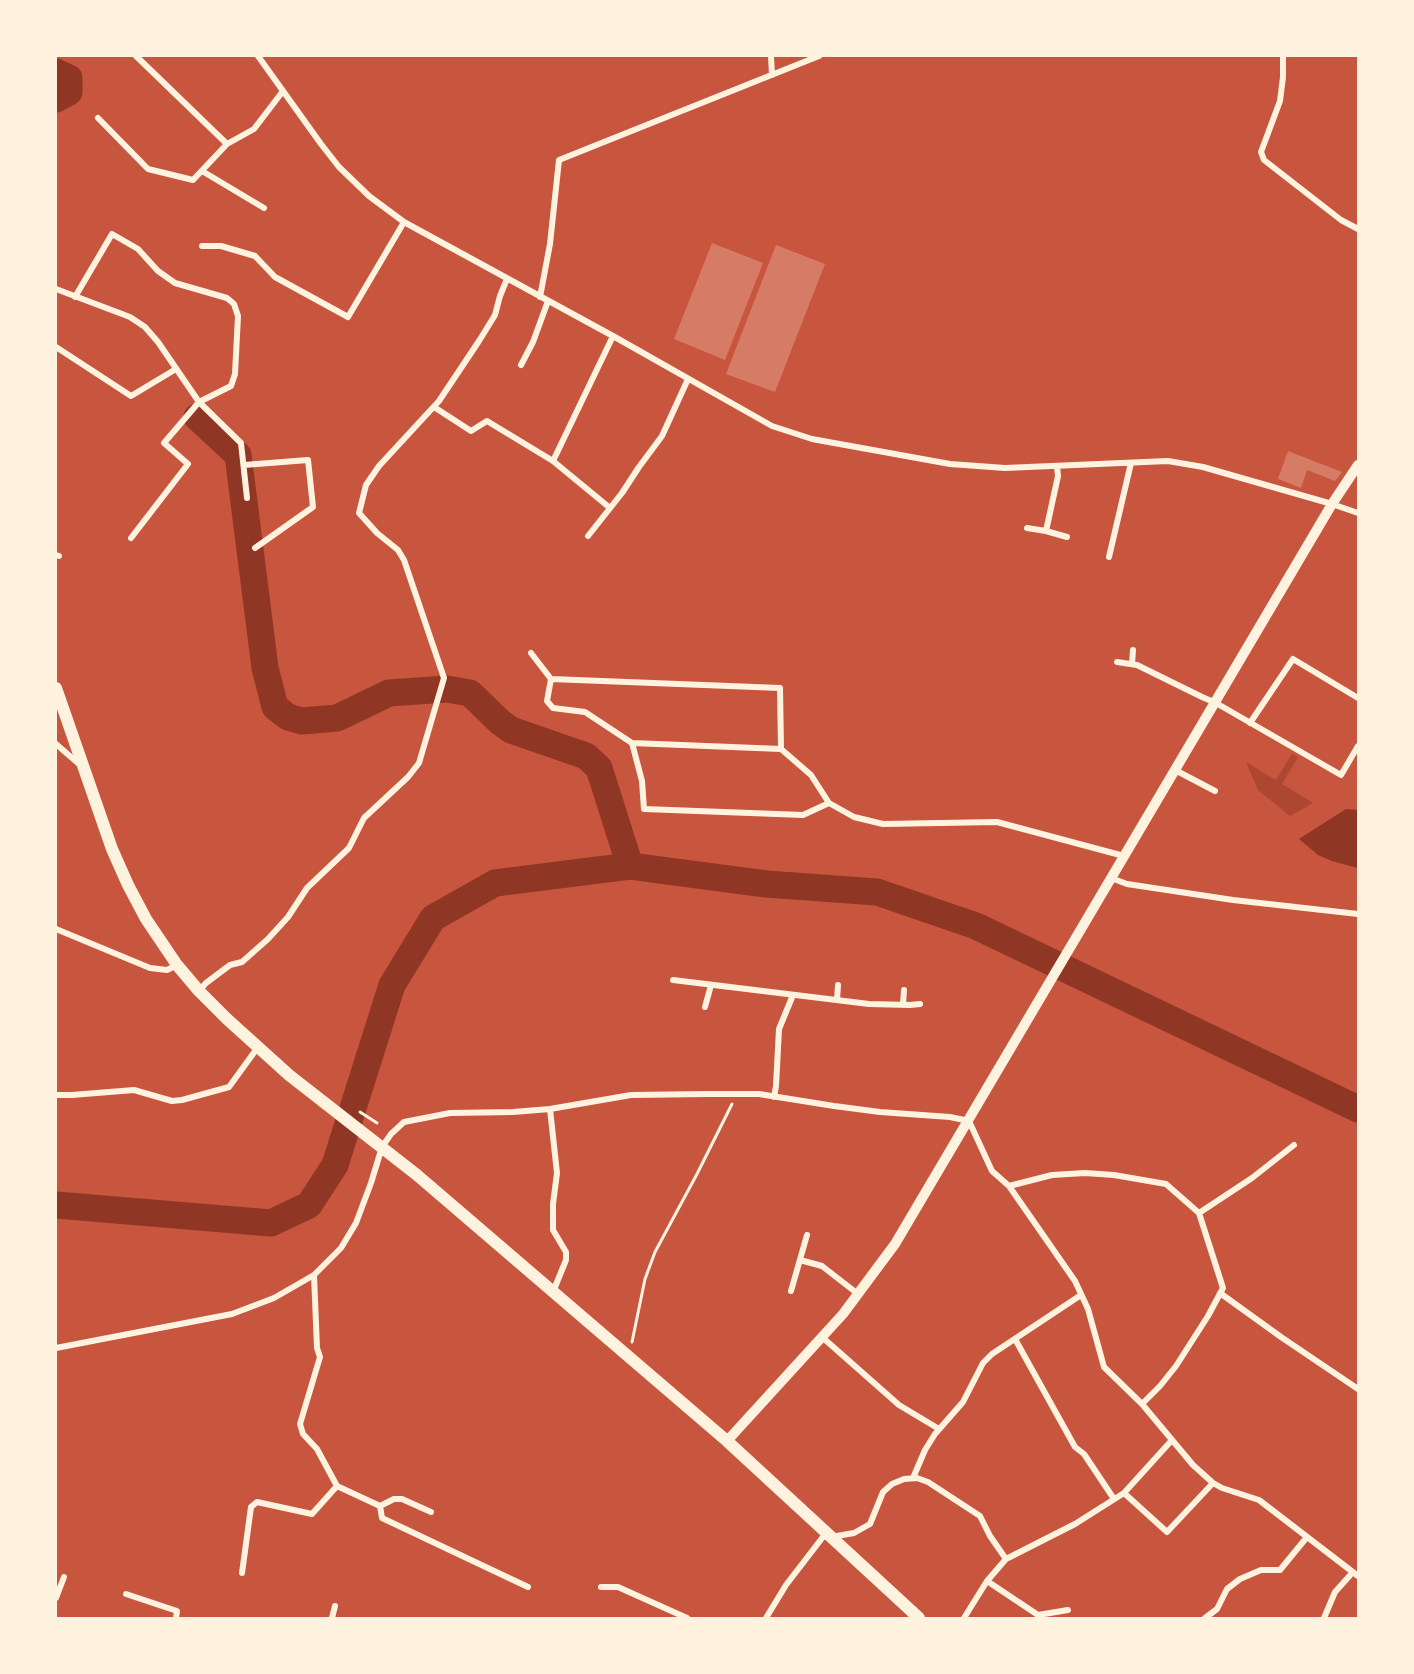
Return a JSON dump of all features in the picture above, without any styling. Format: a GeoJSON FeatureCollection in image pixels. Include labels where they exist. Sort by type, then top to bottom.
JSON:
{"type":"FeatureCollection","features":[{"type":"Feature","properties":{"kind":"highway"},"geometry":{"type":"LineString","coordinates":[[56,688],[112,849],[128,885],[146,919],[177,965],[199,991],[258,1047],[382,1147],[727,1441],[919,1618]]}},
{"type":"Feature","properties":{"kind":"main road"},"geometry":{"type":"LineString","coordinates":[[727,1441],[822,1337],[895,1244],[1332,504],[1359,465]]}},
{"type":"Feature","properties":{"kind":"street"},"geometry":{"type":"LineString","coordinates":[[136,56],[227,144]]}},
{"type":"Feature","properties":{"kind":"street"},"geometry":{"type":"LineString","coordinates":[[258,56],[339,167],[369,196],[404,222],[772,426],[812,439],[950,464],[1005,468],[1168,461],[1203,467],[1359,513]]}},
{"type":"Feature","properties":{"kind":"street"},"geometry":{"type":"LineString","coordinates":[[771,56],[772,75]]}},
{"type":"Feature","properties":{"kind":"street"},"geometry":{"type":"LineString","coordinates":[[540,297],[550,244],[558,160],[819,56]]}},
{"type":"Feature","properties":{"kind":"street"},"geometry":{"type":"LineString","coordinates":[[1283,56],[1280,101],[1261,152],[1264,159],[1341,220],[1359,229]]}},
{"type":"Feature","properties":{"kind":"street"},"geometry":{"type":"LineString","coordinates":[[98,118],[148,169],[193,180],[227,144],[254,129],[283,91]]}},
{"type":"Feature","properties":{"kind":"street"},"geometry":{"type":"LineString","coordinates":[[202,171],[264,208]]}},
{"type":"Feature","properties":{"kind":"street"},"geometry":{"type":"LineString","coordinates":[[202,246],[221,246],[255,256],[275,277],[348,317],[404,222]]}},
{"type":"Feature","properties":{"kind":"street"},"geometry":{"type":"LineString","coordinates":[[75,297],[112,234],[138,249],[158,271],[175,283],[227,297],[234,304],[238,316],[235,374],[231,386],[199,402],[164,443],[188,464],[131,538]]}},
{"type":"Feature","properties":{"kind":"street"},"geometry":{"type":"LineString","coordinates":[[199,991],[230,964],[242,962],[268,939],[288,917],[308,888],[349,848],[364,818],[408,777],[419,763],[444,678],[404,560],[398,550],[377,533],[359,513],[366,485],[379,466],[434,406],[474,350],[495,315],[507,279]]}},
{"type":"Feature","properties":{"kind":"street"},"geometry":{"type":"LineString","coordinates":[[56,290],[130,317],[145,327],[199,402],[242,443],[247,498]]}},
{"type":"Feature","properties":{"kind":"street"},"geometry":{"type":"LineString","coordinates":[[521,365],[533,342],[548,302]]}},
{"type":"Feature","properties":{"kind":"street"},"geometry":{"type":"LineString","coordinates":[[553,461],[613,336]]}},
{"type":"Feature","properties":{"kind":"street"},"geometry":{"type":"LineString","coordinates":[[56,347],[131,396],[176,369]]}},
{"type":"Feature","properties":{"kind":"street"},"geometry":{"type":"LineString","coordinates":[[588,536],[662,436],[688,379]]}},
{"type":"Feature","properties":{"kind":"street"},"geometry":{"type":"LineString","coordinates":[[434,406],[471,431],[487,421],[553,461],[610,508]]}},
{"type":"Feature","properties":{"kind":"street"},"geometry":{"type":"LineString","coordinates":[[244,465],[308,460],[313,507],[255,548]]}},
{"type":"Feature","properties":{"kind":"street"},"geometry":{"type":"LineString","coordinates":[[1109,557],[1131,463]]}},
{"type":"Feature","properties":{"kind":"street"},"geometry":{"type":"LineString","coordinates":[[1046,531],[1058,476],[1057,466]]}},
{"type":"Feature","properties":{"kind":"street"},"geometry":{"type":"LineString","coordinates":[[1027,528],[1067,537]]}},
{"type":"Feature","properties":{"kind":"street"},"geometry":{"type":"LineString","coordinates":[[1132,664],[1133,650]]}},
{"type":"Feature","properties":{"kind":"street"},"geometry":{"type":"LineString","coordinates":[[531,653],[551,679],[547,700],[554,708],[585,712],[632,743],[781,749],[811,775],[830,803],[854,817],[884,824],[997,822],[1124,856]]}},
{"type":"Feature","properties":{"kind":"street"},"geometry":{"type":"LineString","coordinates":[[1250,723],[1293,659],[1359,698]]}},
{"type":"Feature","properties":{"kind":"street"},"geometry":{"type":"LineString","coordinates":[[1117,662],[1137,665],[1216,702],[1341,775],[1359,746]]}},
{"type":"Feature","properties":{"kind":"street"},"geometry":{"type":"LineString","coordinates":[[551,679],[780,688],[781,749]]}},
{"type":"Feature","properties":{"kind":"street"},"geometry":{"type":"LineString","coordinates":[[632,743],[642,781],[644,809],[802,815],[830,803]]}},
{"type":"Feature","properties":{"kind":"street"},"geometry":{"type":"LineString","coordinates":[[56,744],[85,768]]}},
{"type":"Feature","properties":{"kind":"street"},"geometry":{"type":"LineString","coordinates":[[1175,771],[1215,791]]}},
{"type":"Feature","properties":{"kind":"street"},"geometry":{"type":"LineString","coordinates":[[1111,878],[1127,884],[1233,900],[1359,914]]}},
{"type":"Feature","properties":{"kind":"street"},"geometry":{"type":"LineString","coordinates":[[56,929],[150,968],[167,970],[177,965]]}},
{"type":"Feature","properties":{"kind":"street"},"geometry":{"type":"LineString","coordinates":[[673,980],[869,1004],[920,1004]]}},
{"type":"Feature","properties":{"kind":"street"},"geometry":{"type":"LineString","coordinates":[[705,1007],[711,985]]}},
{"type":"Feature","properties":{"kind":"street"},"geometry":{"type":"LineString","coordinates":[[837,1000],[838,985]]}},
{"type":"Feature","properties":{"kind":"street"},"geometry":{"type":"LineString","coordinates":[[903,1005],[904,990]]}},
{"type":"Feature","properties":{"kind":"street"},"geometry":{"type":"LineString","coordinates":[[774,1096],[779,1029],[793,995]]}},
{"type":"Feature","properties":{"kind":"street"},"geometry":{"type":"LineString","coordinates":[[56,1095],[134,1090],[172,1101],[182,1100],[230,1087],[258,1047]]}},
{"type":"Feature","properties":{"kind":"street"},"geometry":{"type":"LineString","coordinates":[[56,1348],[232,1314],[274,1299],[314,1275],[341,1248],[356,1223],[382,1147],[391,1134],[404,1122],[450,1113],[550,1109],[631,1095],[737,1094],[759,1094],[880,1112],[950,1117],[969,1121],[992,1171],[1009,1186],[1075,1281],[1088,1309],[1104,1367],[1142,1404],[1193,1465],[1213,1483],[1259,1500],[1356,1574],[1335,1592],[1324,1618]]}},
{"type":"Feature","properties":{"kind":"street"},"geometry":{"type":"LineString","coordinates":[[550,1109],[557,1173],[553,1204],[553,1230],[566,1252],[566,1260],[553,1292]]}},
{"type":"Feature","properties":{"kind":"street"},"geometry":{"type":"LineString","coordinates":[[1199,1213],[1252,1178],[1294,1145]]}},
{"type":"Feature","properties":{"kind":"street"},"geometry":{"type":"LineString","coordinates":[[1009,1186],[1052,1175],[1085,1173],[1125,1176],[1166,1184],[1199,1213],[1223,1288],[1176,1366],[1142,1404]]}},
{"type":"Feature","properties":{"kind":"street"},"geometry":{"type":"LineString","coordinates":[[792,1291],[807,1235]]}},
{"type":"Feature","properties":{"kind":"street"},"geometry":{"type":"LineString","coordinates":[[800,1260],[822,1266],[858,1294]]}},
{"type":"Feature","properties":{"kind":"street"},"geometry":{"type":"LineString","coordinates":[[314,1275],[317,1348],[320,1357],[300,1424],[303,1434],[317,1449],[337,1486],[380,1506],[402,1499],[431,1512]]}},
{"type":"Feature","properties":{"kind":"street"},"geometry":{"type":"LineString","coordinates":[[1220,1293],[1359,1389]]}},
{"type":"Feature","properties":{"kind":"street"},"geometry":{"type":"LineString","coordinates":[[913,1478],[925,1450],[939,1429],[963,1402],[983,1363],[992,1354],[1081,1295]]}},
{"type":"Feature","properties":{"kind":"street"},"geometry":{"type":"LineString","coordinates":[[822,1337],[898,1405],[939,1429]]}},
{"type":"Feature","properties":{"kind":"street"},"geometry":{"type":"LineString","coordinates":[[1014,1339],[1075,1447],[1084,1454],[1114,1499]]}},
{"type":"Feature","properties":{"kind":"street"},"geometry":{"type":"LineString","coordinates":[[964,1618],[987,1581],[1006,1560],[1075,1524],[1124,1493],[1172,1440]]}},
{"type":"Feature","properties":{"kind":"street"},"geometry":{"type":"LineString","coordinates":[[766,1618],[786,1585],[828,1535],[854,1533],[870,1524],[883,1492],[892,1484],[904,1479],[913,1478],[928,1482],[980,1516],[1006,1560]]}},
{"type":"Feature","properties":{"kind":"street"},"geometry":{"type":"LineString","coordinates":[[1124,1493],[1167,1532],[1213,1483]]}},
{"type":"Feature","properties":{"kind":"street"},"geometry":{"type":"LineString","coordinates":[[242,1573],[251,1507],[257,1503],[312,1514],[337,1486]]}},
{"type":"Feature","properties":{"kind":"street"},"geometry":{"type":"LineString","coordinates":[[380,1506],[382,1518],[528,1587]]}},
{"type":"Feature","properties":{"kind":"street"},"geometry":{"type":"LineString","coordinates":[[1205,1618],[1217,1608],[1227,1589],[1239,1579],[1261,1570],[1280,1570],[1307,1537]]}},
{"type":"Feature","properties":{"kind":"street"},"geometry":{"type":"LineString","coordinates":[[56,1598],[64,1577]]}},
{"type":"Feature","properties":{"kind":"street"},"geometry":{"type":"LineString","coordinates":[[987,1581],[1037,1617],[1068,1610]]}},
{"type":"Feature","properties":{"kind":"street"},"geometry":{"type":"LineString","coordinates":[[602,1587],[618,1587],[687,1618]]}},
{"type":"Feature","properties":{"kind":"street"},"geometry":{"type":"LineString","coordinates":[[126,1594],[177,1611],[176,1618]]}},
{"type":"Feature","properties":{"kind":"street"},"geometry":{"type":"LineString","coordinates":[[332,1618],[335,1606]]}},
{"type":"Feature","properties":{"kind":"path"},"geometry":{"type":"LineString","coordinates":[[629,1357],[645,1279],[655,1252],[737,1094]]}},
{"type":"Feature","properties":{"kind":"shaded area"},"geometry":{"type":"Polygon","coordinates":[[[1292,754],[1298,757],[1282,784],[1313,803],[1290,816],[1258,790],[1246,762],[1276,780],[1292,754]]]}},
{"type":"Feature","properties":{"kind":"shaded area"},"geometry":{"type":"Polygon","coordinates":[[[1346,809],[1358,810],[1358,868],[1318,855],[1299,839],[1346,809]]]}},
{"type":"Feature","properties":{"kind":"building"},"geometry":{"type":"Polygon","coordinates":[[[712,243],[763,263],[725,360],[674,339],[712,243]]]}},
{"type":"Feature","properties":{"kind":"building"},"geometry":{"type":"Polygon","coordinates":[[[776,245],[825,264],[775,392],[726,374],[776,245]]]}},
{"type":"Feature","properties":{"kind":"building"},"geometry":{"type":"Polygon","coordinates":[[[1288,451],[1342,472],[1335,481],[1307,470],[1301,488],[1278,479],[1288,451]]]}},
{"type":"Feature","properties":{"kind":"waterway"},"geometry":{"type":"LineString","coordinates":[[56,72],[69,78],[69,92],[56,99]]}},
{"type":"Feature","properties":{"kind":"waterway"},"geometry":{"type":"LineString","coordinates":[[197,417],[238,455],[265,668],[275,707],[288,717],[302,721],[337,718],[389,693],[447,689],[470,693],[511,730],[586,756],[599,768],[630,866]]}},
{"type":"Feature","properties":{"kind":"waterway"},"geometry":{"type":"LineString","coordinates":[[56,1205],[271,1223],[309,1205],[335,1165],[392,985],[433,918],[495,883],[630,866],[766,884],[877,892],[976,926],[1358,1109]]}}]}
